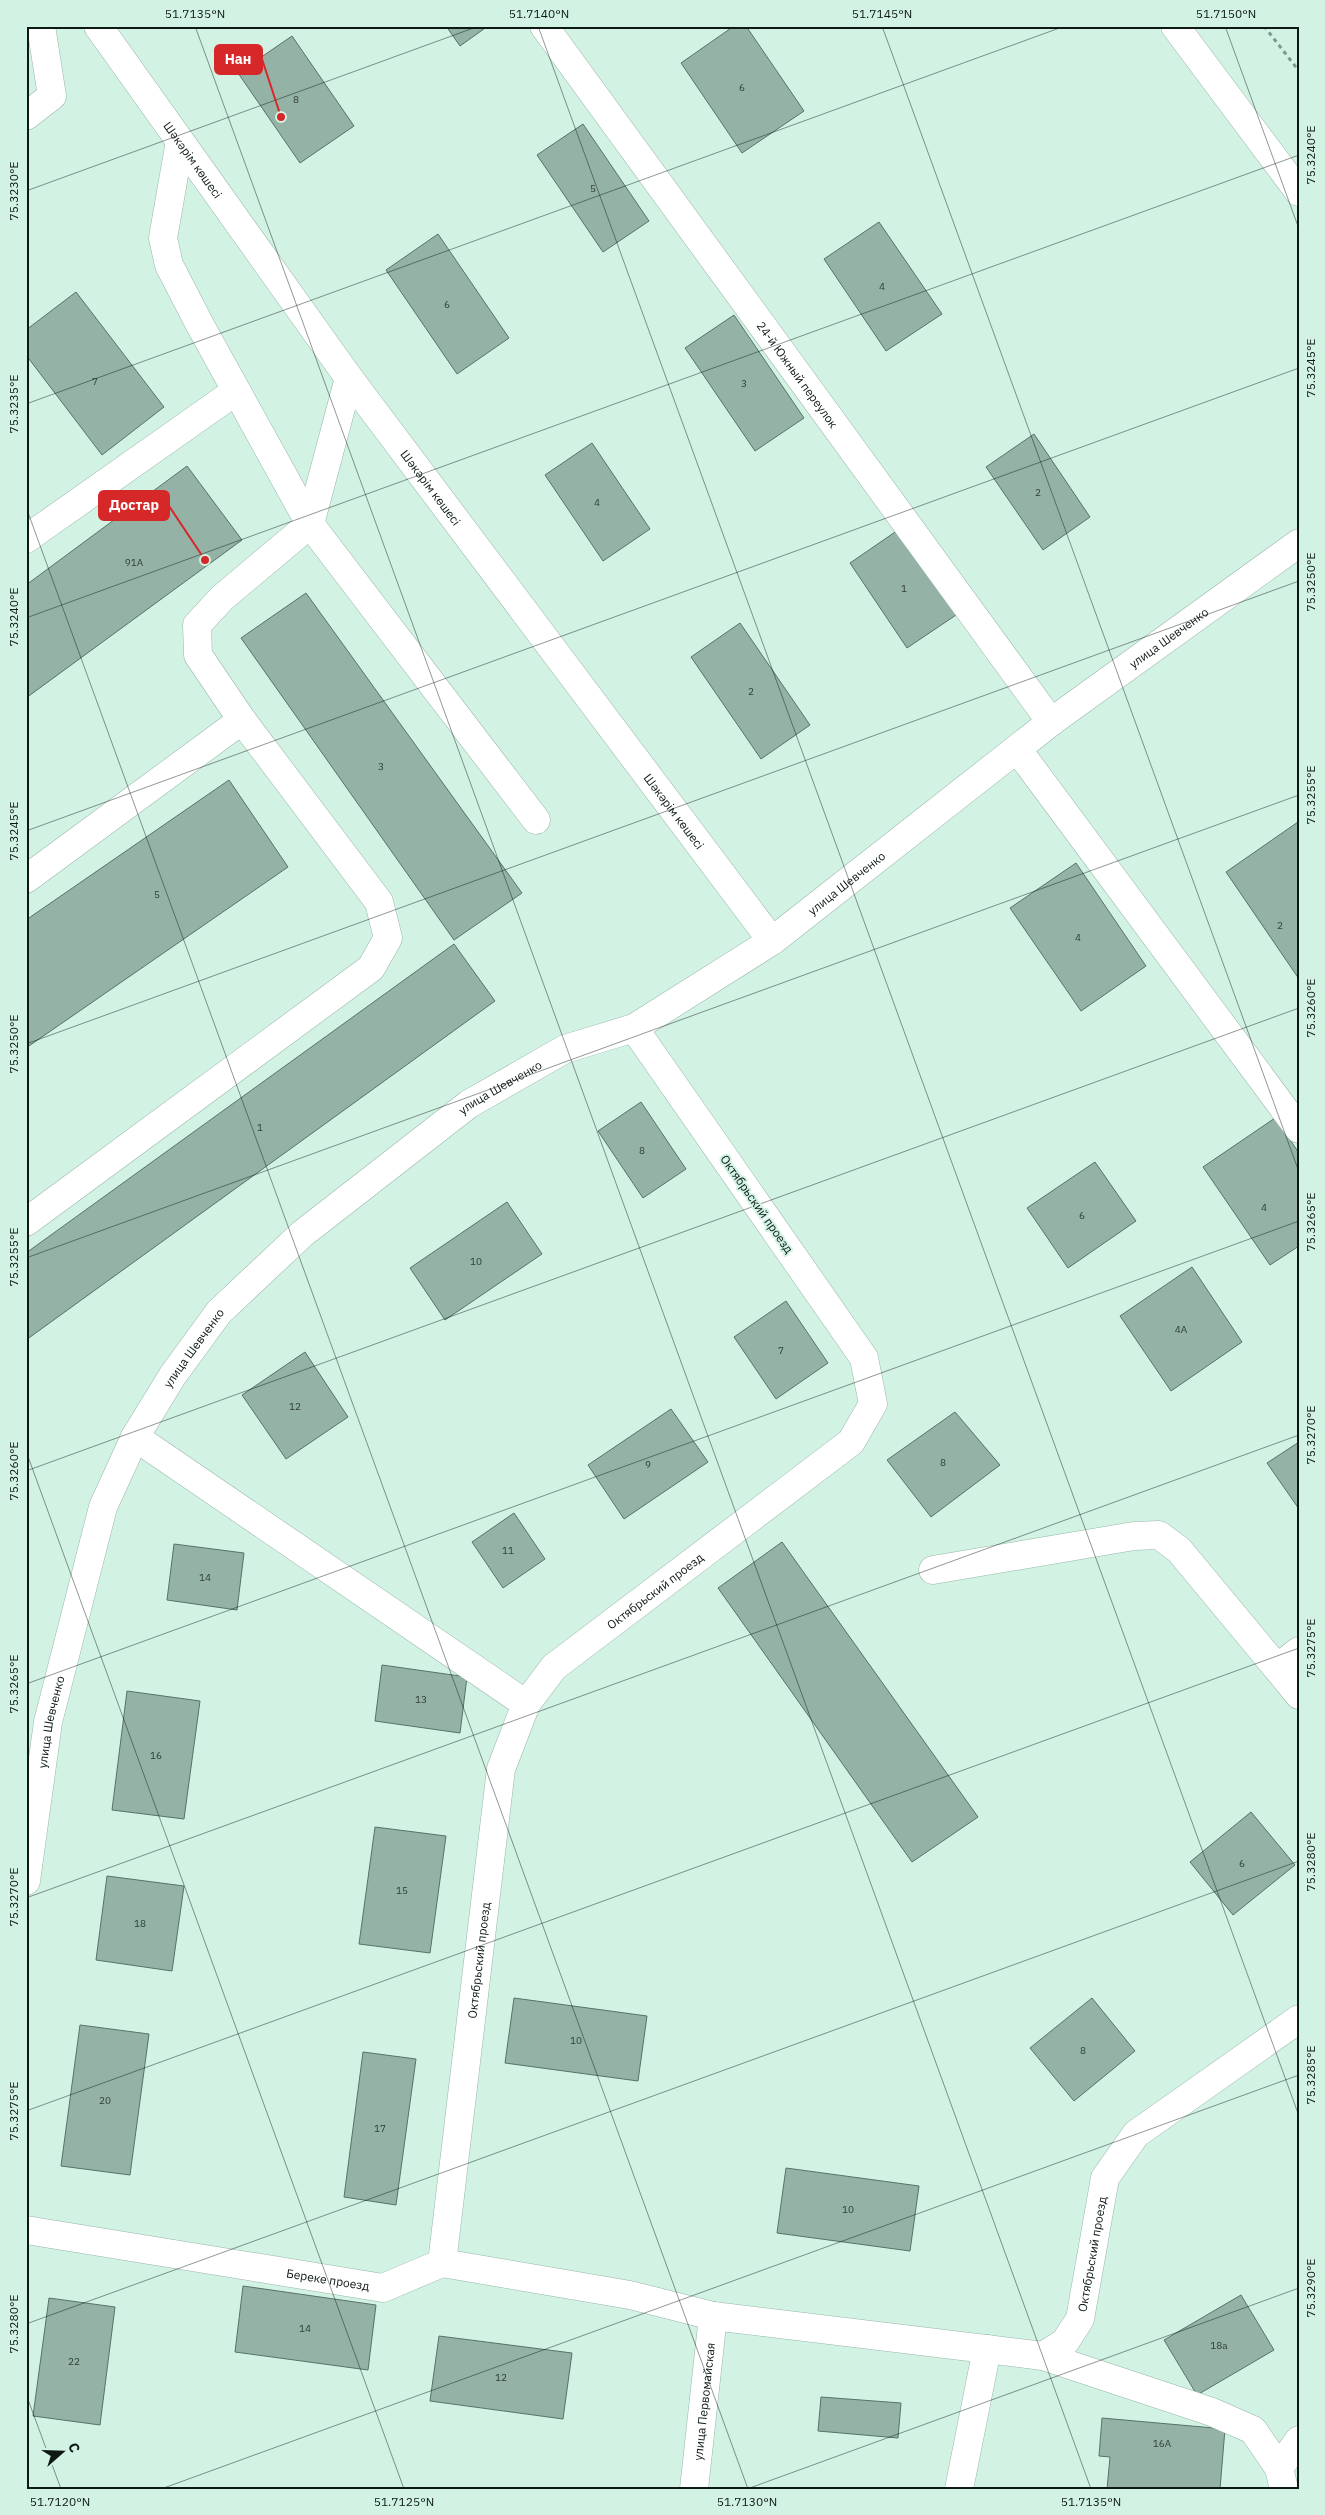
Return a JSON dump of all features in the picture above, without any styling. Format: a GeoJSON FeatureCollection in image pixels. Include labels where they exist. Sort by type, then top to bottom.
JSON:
{"type":"FeatureCollection","features":[{"type":"Feature","properties":{"kind":"street"},"geometry":{"type":"LineString","coordinates":[[26,116],[52,96],[41,26]]}},
{"type":"Feature","properties":{"kind":"street","name":"Шәкәрім көшесі"},"geometry":{"type":"LineString","coordinates":[[98,26],[349,378],[772,941]]}},
{"type":"Feature","properties":{"kind":"street","name":"24-й Южный переулок"},"geometry":{"type":"LineString","coordinates":[[544,26],[1051,722]]}},
{"type":"Feature","properties":{"kind":"street"},"geometry":{"type":"LineString","coordinates":[[1175,26],[1299,192]]}},
{"type":"Feature","properties":{"kind":"street"},"geometry":{"type":"LineString","coordinates":[[180,141],[163,238],[169,264],[236,392],[310,524],[536,820]]}},
{"type":"Feature","properties":{"kind":"street"},"geometry":{"type":"LineString","coordinates":[[26,1222],[371,968],[388,938],[379,902],[242,720],[198,654],[197,625],[222,598],[310,524],[349,378]]}},
{"type":"Feature","properties":{"kind":"street"},"geometry":{"type":"LineString","coordinates":[[26,539],[236,392]]}},
{"type":"Feature","properties":{"kind":"street","name":"улица Шевченко"},"geometry":{"type":"LineString","coordinates":[[26,1881],[37,1725],[102,1507],[136,1437],[173,1374],[219,1312],[302,1234],[469,1104],[565,1049],[634,1028],[772,941],[1018,750],[1051,722],[1299,543]]}},
{"type":"Feature","properties":{"kind":"street"},"geometry":{"type":"LineString","coordinates":[[26,879],[242,720]]}},
{"type":"Feature","properties":{"kind":"street"},"geometry":{"type":"LineString","coordinates":[[1018,750],[1299,1129]]}},
{"type":"Feature","properties":{"kind":"street","name":"Октябрьский проезд"},"geometry":{"type":"LineString","coordinates":[[442,2263],[501,1769],[526,1704],[554,1667],[851,1442],[873,1404],[864,1358],[634,1028]]}},
{"type":"Feature","properties":{"kind":"street"},"geometry":{"type":"LineString","coordinates":[[136,1437],[526,1704]]}},
{"type":"Feature","properties":{"kind":"street"},"geometry":{"type":"LineString","coordinates":[[933,1570],[1134,1536],[1159,1535],[1179,1550],[1299,1695]]}},
{"type":"Feature","properties":{"kind":"street"},"geometry":{"type":"LineString","coordinates":[[1277,1668],[1299,1651]]}},
{"type":"Feature","properties":{"kind":"street","name":"Октябрьский проезд"},"geometry":{"type":"LineString","coordinates":[[1043,2356],[1065,2342],[1080,2319],[1105,2178],[1136,2134],[1299,2019]]}},
{"type":"Feature","properties":{"kind":"street","name":"Береке проезд"},"geometry":{"type":"LineString","coordinates":[[26,2230],[383,2288],[442,2263]]}},
{"type":"Feature","properties":{"kind":"street"},"geometry":{"type":"LineString","coordinates":[[442,2263],[630,2295],[713,2316],[1043,2356],[1212,2412],[1253,2430],[1282,2478]]}},
{"type":"Feature","properties":{"kind":"street","name":"улица Первомайская"},"geometry":{"type":"LineString","coordinates":[[694,2489],[713,2316]]}},
{"type":"Feature","properties":{"kind":"street"},"geometry":{"type":"LineString","coordinates":[[959,2489],[987,2349]]}},
{"type":"Feature","properties":{"kind":"street"},"geometry":{"type":"LineString","coordinates":[[1282,2478],[1299,2440]]}},
{"type":"Feature","properties":{"kind":"path"},"geometry":{"type":"LineString","coordinates":[[1264,26],[1299,71]]}},
{"type":"Feature","properties":{"kind":"building"},"geometry":{"type":"Polygon","coordinates":[[[446,26],[488,26],[460,46],[446,26]]]}},
{"type":"Feature","properties":{"kind":"building"},"geometry":{"type":"Polygon","coordinates":[[[734,26],[746,26],[804,111],[742,153],[681,63],[734,26]]]}},
{"type":"Feature","properties":{"kind":"building"},"geometry":{"type":"Polygon","coordinates":[[[292,36],[354,126],[300,163],[238,73],[292,36]]]}},
{"type":"Feature","properties":{"kind":"building"},"geometry":{"type":"Polygon","coordinates":[[[583,124],[649,221],[603,252],[537,155],[583,124]]]}},
{"type":"Feature","properties":{"kind":"building"},"geometry":{"type":"Polygon","coordinates":[[[879,222],[942,314],[886,351],[824,259],[879,222]]]}},
{"type":"Feature","properties":{"kind":"building"},"geometry":{"type":"Polygon","coordinates":[[[438,234],[509,338],[457,374],[386,270],[438,234]]]}},
{"type":"Feature","properties":{"kind":"building"},"geometry":{"type":"Polygon","coordinates":[[[76,292],[164,407],[102,455],[26,355],[26,330],[76,292]]]}},
{"type":"Feature","properties":{"kind":"building"},"geometry":{"type":"Polygon","coordinates":[[[734,315],[804,418],[755,451],[685,348],[734,315]]]}},
{"type":"Feature","properties":{"kind":"building"},"geometry":{"type":"Polygon","coordinates":[[[1034,434],[1090,517],[1043,550],[986,467],[1034,434]]]}},
{"type":"Feature","properties":{"kind":"building"},"geometry":{"type":"Polygon","coordinates":[[[592,443],[650,529],[603,561],[545,475],[592,443]]]}},
{"type":"Feature","properties":{"kind":"building"},"geometry":{"type":"Polygon","coordinates":[[[187,466],[242,540],[26,698],[26,585],[187,466]]]}},
{"type":"Feature","properties":{"kind":"building"},"geometry":{"type":"Polygon","coordinates":[[[901,528],[959,613],[907,648],[850,563],[901,528]]]}},
{"type":"Feature","properties":{"kind":"building"},"geometry":{"type":"Polygon","coordinates":[[[306,593],[522,893],[454,940],[241,638],[306,593]]]}},
{"type":"Feature","properties":{"kind":"building"},"geometry":{"type":"Polygon","coordinates":[[[740,623],[810,725],[761,759],[691,657],[740,623]]]}},
{"type":"Feature","properties":{"kind":"building"},"geometry":{"type":"Polygon","coordinates":[[[229,780],[288,867],[26,1048],[26,920],[229,780]]]}},
{"type":"Feature","properties":{"kind":"building"},"geometry":{"type":"Polygon","coordinates":[[[1299,823],[1299,979],[1226,872],[1299,823]]]}},
{"type":"Feature","properties":{"kind":"building"},"geometry":{"type":"Polygon","coordinates":[[[1076,863],[1146,966],[1081,1011],[1010,908],[1076,863]]]}},
{"type":"Feature","properties":{"kind":"building"},"geometry":{"type":"Polygon","coordinates":[[[454,944],[495,1001],[26,1340],[26,1253],[454,944]]]}},
{"type":"Feature","properties":{"kind":"building"},"geometry":{"type":"Polygon","coordinates":[[[641,1102],[686,1169],[643,1198],[598,1131],[641,1102]]]}},
{"type":"Feature","properties":{"kind":"building"},"geometry":{"type":"Polygon","coordinates":[[[1275,1118],[1299,1153],[1299,1246],[1270,1265],[1203,1167],[1275,1118]]]}},
{"type":"Feature","properties":{"kind":"building"},"geometry":{"type":"Polygon","coordinates":[[[1095,1162],[1136,1221],[1068,1268],[1027,1208],[1095,1162]]]}},
{"type":"Feature","properties":{"kind":"building"},"geometry":{"type":"Polygon","coordinates":[[[507,1202],[542,1254],[445,1320],[410,1268],[507,1202]]]}},
{"type":"Feature","properties":{"kind":"building"},"geometry":{"type":"Polygon","coordinates":[[[1192,1267],[1242,1342],[1171,1391],[1120,1316],[1192,1267]]]}},
{"type":"Feature","properties":{"kind":"building"},"geometry":{"type":"Polygon","coordinates":[[[786,1301],[828,1363],[776,1399],[734,1337],[786,1301]]]}},
{"type":"Feature","properties":{"kind":"building"},"geometry":{"type":"Polygon","coordinates":[[[305,1352],[348,1417],[286,1459],[242,1395],[305,1352]]]}},
{"type":"Feature","properties":{"kind":"building"},"geometry":{"type":"Polygon","coordinates":[[[671,1409],[708,1462],[624,1519],[588,1465],[671,1409]]]}},
{"type":"Feature","properties":{"kind":"building"},"geometry":{"type":"Polygon","coordinates":[[[955,1412],[1000,1465],[931,1517],[887,1460],[955,1412]]]}},
{"type":"Feature","properties":{"kind":"building"},"geometry":{"type":"Polygon","coordinates":[[[1299,1442],[1299,1509],[1267,1463],[1299,1442]]]}},
{"type":"Feature","properties":{"kind":"building"},"geometry":{"type":"Polygon","coordinates":[[[514,1513],[545,1559],[503,1588],[472,1542],[514,1513]]]}},
{"type":"Feature","properties":{"kind":"building"},"geometry":{"type":"Polygon","coordinates":[[[782,1542],[978,1817],[912,1862],[718,1588],[782,1542]]]}},
{"type":"Feature","properties":{"kind":"building"},"geometry":{"type":"Polygon","coordinates":[[[174,1544],[244,1553],[237,1610],[167,1600],[174,1544]]]}},
{"type":"Feature","properties":{"kind":"building"},"geometry":{"type":"Polygon","coordinates":[[[382,1665],[467,1677],[460,1733],[375,1721],[382,1665]]]}},
{"type":"Feature","properties":{"kind":"building"},"geometry":{"type":"Polygon","coordinates":[[[127,1691],[200,1701],[184,1819],[112,1810],[127,1691]]]}},
{"type":"Feature","properties":{"kind":"building"},"geometry":{"type":"Polygon","coordinates":[[[1251,1812],[1295,1865],[1233,1915],[1190,1862],[1251,1812]]]}},
{"type":"Feature","properties":{"kind":"building"},"geometry":{"type":"Polygon","coordinates":[[[375,1827],[446,1836],[430,1953],[359,1944],[375,1827]]]}},
{"type":"Feature","properties":{"kind":"building"},"geometry":{"type":"Polygon","coordinates":[[[107,1876],[184,1886],[172,1971],[96,1960],[107,1876]]]}},
{"type":"Feature","properties":{"kind":"building"},"geometry":{"type":"Polygon","coordinates":[[[514,1998],[647,2016],[638,2081],[505,2063],[514,1998]]]}},
{"type":"Feature","properties":{"kind":"building"},"geometry":{"type":"Polygon","coordinates":[[[1092,1998],[1135,2051],[1074,2101],[1030,2048],[1092,1998]]]}},
{"type":"Feature","properties":{"kind":"building"},"geometry":{"type":"Polygon","coordinates":[[[80,2025],[149,2034],[130,2175],[61,2166],[80,2025]]]}},
{"type":"Feature","properties":{"kind":"building"},"geometry":{"type":"Polygon","coordinates":[[[363,2052],[416,2059],[396,2205],[344,2197],[363,2052]]]}},
{"type":"Feature","properties":{"kind":"building"},"geometry":{"type":"Polygon","coordinates":[[[786,2168],[919,2186],[910,2251],[777,2233],[786,2168]]]}},
{"type":"Feature","properties":{"kind":"building"},"geometry":{"type":"Polygon","coordinates":[[[243,2286],[376,2305],[368,2370],[235,2352],[243,2286]]]}},
{"type":"Feature","properties":{"kind":"building"},"geometry":{"type":"Polygon","coordinates":[[[1241,2295],[1274,2350],[1197,2395],[1164,2340],[1241,2295]]]}},
{"type":"Feature","properties":{"kind":"building"},"geometry":{"type":"Polygon","coordinates":[[[49,2298],[115,2307],[100,2425],[33,2416],[49,2298]]]}},
{"type":"Feature","properties":{"kind":"building"},"geometry":{"type":"Polygon","coordinates":[[[439,2336],[572,2353],[563,2419],[430,2401],[439,2336]]]}},
{"type":"Feature","properties":{"kind":"building"},"geometry":{"type":"Polygon","coordinates":[[[821,2397],[901,2403],[898,2438],[818,2431],[821,2397]]]}},
{"type":"Feature","properties":{"kind":"building"},"geometry":{"type":"Polygon","coordinates":[[[1102,2418],[1225,2429],[1220,2489],[1107,2489],[1110,2457],[1099,2456],[1102,2418]]]}},
{"type":"Feature","properties":{"kind":"place","name":"Нан"},"geometry":{"type":"Point","coordinates":[281,117]}},
{"type":"Feature","properties":{"kind":"place","name":"Достар"},"geometry":{"type":"Point","coordinates":[205,560]}}]}
